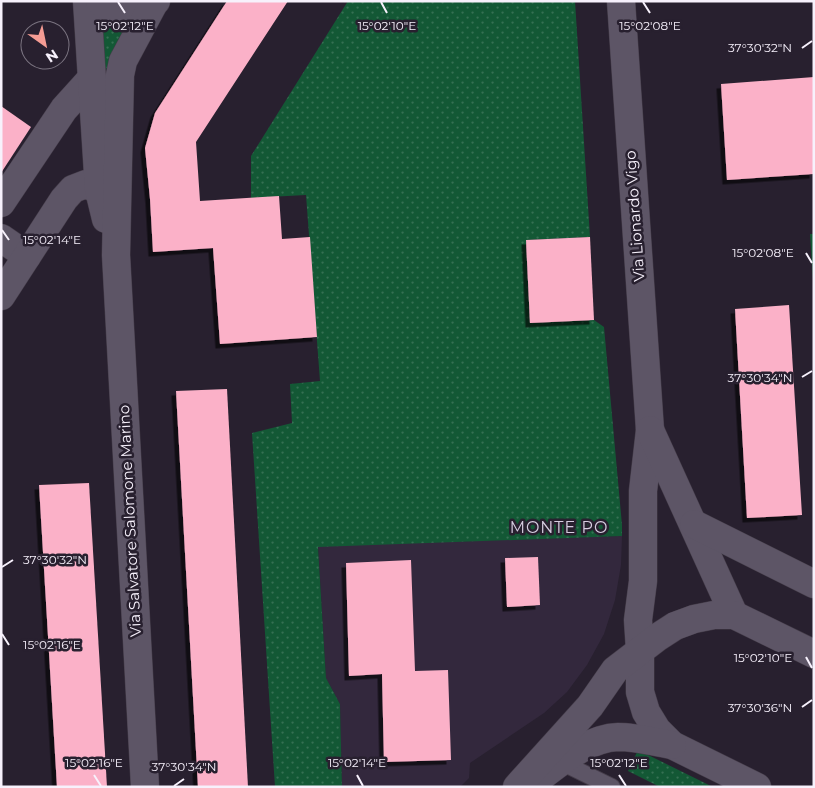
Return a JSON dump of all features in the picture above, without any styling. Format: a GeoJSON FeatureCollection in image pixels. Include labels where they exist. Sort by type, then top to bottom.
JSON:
{"type":"FeatureCollection","features":[{"type":"Feature","properties":{"kind":"street"},"geometry":{"type":"LineString","coordinates":[[88,1],[99,190],[116,255]]}},
{"type":"Feature","properties":{"kind":"street"},"geometry":{"type":"LineString","coordinates":[[100,1],[118,12],[131,12],[143,9],[155,2]]}},
{"type":"Feature","properties":{"kind":"street","name":"Via Lionardo Vigo"},"geometry":{"type":"LineString","coordinates":[[621,1],[650,430]]}},
{"type":"Feature","properties":{"kind":"street"},"geometry":{"type":"LineString","coordinates":[[116,255],[120,75],[123,61],[155,2]]}},
{"type":"Feature","properties":{"kind":"street"},"geometry":{"type":"LineString","coordinates":[[1,203],[64,109],[92,78]]}},
{"type":"Feature","properties":{"kind":"street"},"geometry":{"type":"LineString","coordinates":[[1,296],[64,199],[73,189],[86,184],[99,190]]}},
{"type":"Feature","properties":{"kind":"street"},"geometry":{"type":"LineString","coordinates":[[1,238],[28,256]]}},
{"type":"Feature","properties":{"kind":"street","name":"Via Salvatore Salomone Marino"},"geometry":{"type":"LineString","coordinates":[[116,255],[145,787]]}},
{"type":"Feature","properties":{"kind":"street"},"geometry":{"type":"LineString","coordinates":[[650,430],[734,615]]}},
{"type":"Feature","properties":{"kind":"street"},"geometry":{"type":"LineString","coordinates":[[650,430],[643,491],[643,581],[638,620],[640,692],[646,712],[657,730],[672,745]]}},
{"type":"Feature","properties":{"kind":"street"},"geometry":{"type":"LineString","coordinates":[[694,524],[814,584]]}},
{"type":"Feature","properties":{"kind":"street"},"geometry":{"type":"LineString","coordinates":[[517,787],[590,706],[615,670],[675,626],[694,619],[714,615],[734,615],[814,654]]}},
{"type":"Feature","properties":{"kind":"street"},"geometry":{"type":"LineString","coordinates":[[527,787],[580,749],[596,742],[616,737],[672,745],[757,787]]}},
{"type":"Feature","properties":{"kind":"lane"},"geometry":{"type":"LineString","coordinates":[[561,762],[612,787]]}},
{"type":"Feature","properties":{"kind":"shaded area"},"geometry":{"type":"Polygon","coordinates":[[[622,536],[621,565],[615,600],[604,634],[587,665],[567,692],[544,713],[470,763],[469,778],[460,787],[342,787],[340,704],[326,678],[318,546],[622,536]]]}},
{"type":"Feature","properties":{"kind":"green space"},"geometry":{"type":"Polygon","coordinates":[[[348,1],[575,1],[590,237],[526,240],[530,323],[594,320],[604,327],[622,536],[318,547],[326,678],[340,704],[342,787],[275,787],[252,433],[292,423],[290,384],[320,381],[306,195],[251,198],[251,156],[348,1]]]}},
{"type":"Feature","properties":{"kind":"green space"},"geometry":{"type":"Polygon","coordinates":[[[102,22],[116,28],[127,28],[111,54],[106,71],[105,68],[102,22]]]}},
{"type":"Feature","properties":{"kind":"green space"},"geometry":{"type":"Polygon","coordinates":[[[810,234],[814,234],[814,295],[810,234]]]}},
{"type":"Feature","properties":{"kind":"green space"},"geometry":{"type":"Polygon","coordinates":[[[638,750],[713,787],[660,787],[628,771],[638,750]]]}},
{"type":"Feature","properties":{"kind":"building"},"geometry":{"type":"Polygon","coordinates":[[[227,1],[288,1],[196,142],[200,201],[279,196],[282,239],[310,237],[317,337],[220,344],[213,248],[153,252],[145,148],[155,113],[227,1]]]}},
{"type":"Feature","properties":{"kind":"building"},"geometry":{"type":"Polygon","coordinates":[[[814,77],[814,174],[727,180],[721,84],[814,77]]]}},
{"type":"Feature","properties":{"kind":"building"},"geometry":{"type":"Polygon","coordinates":[[[1,106],[31,127],[1,173],[1,106]]]}},
{"type":"Feature","properties":{"kind":"building"},"geometry":{"type":"Polygon","coordinates":[[[590,237],[594,320],[530,323],[526,240],[590,237]]]}},
{"type":"Feature","properties":{"kind":"building"},"geometry":{"type":"Polygon","coordinates":[[[789,305],[802,515],[747,518],[735,309],[789,305]]]}},
{"type":"Feature","properties":{"kind":"building"},"geometry":{"type":"Polygon","coordinates":[[[227,389],[248,787],[198,787],[176,391],[227,389]]]}},
{"type":"Feature","properties":{"kind":"building"},"geometry":{"type":"Polygon","coordinates":[[[89,483],[107,787],[57,787],[39,485],[89,483]]]}},
{"type":"Feature","properties":{"kind":"building"},"geometry":{"type":"Polygon","coordinates":[[[538,557],[540,605],[507,607],[505,558],[538,557]]]}},
{"type":"Feature","properties":{"kind":"building"},"geometry":{"type":"Polygon","coordinates":[[[411,560],[415,671],[448,670],[451,760],[384,762],[382,674],[349,676],[346,563],[411,560]]]}},
{"type":"Feature","properties":{"kind":"district","name":"MONTE PO"},"geometry":{"type":"Point","coordinates":[559,527]}}]}
